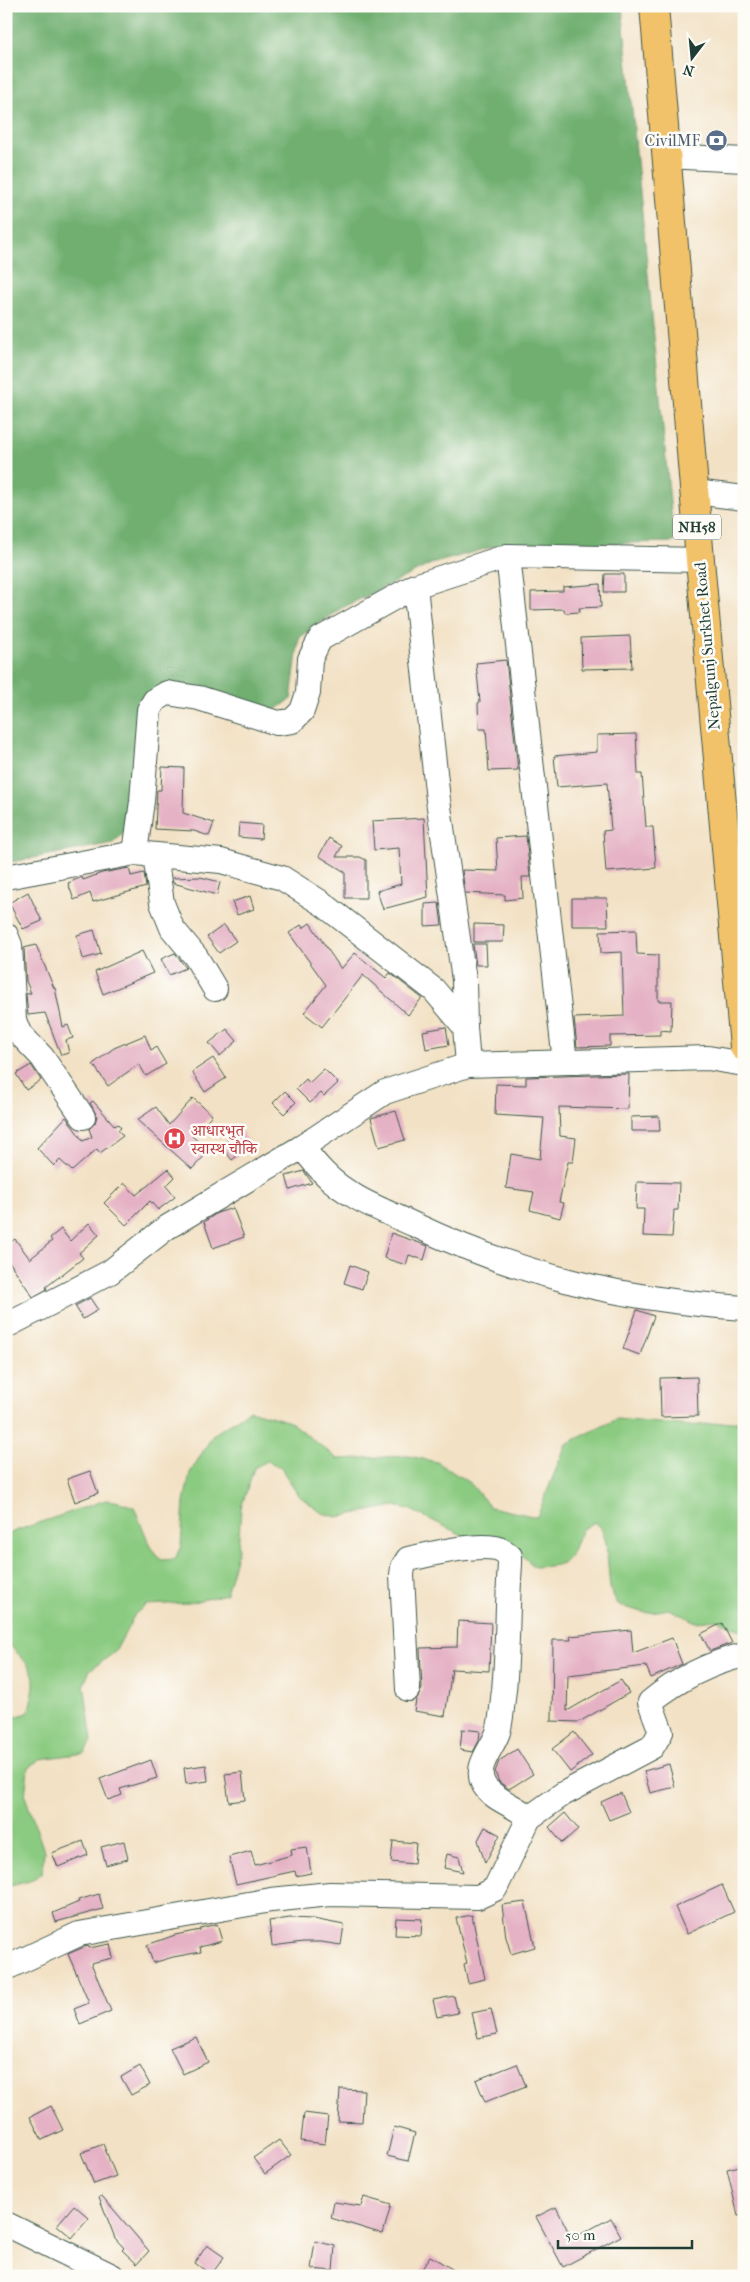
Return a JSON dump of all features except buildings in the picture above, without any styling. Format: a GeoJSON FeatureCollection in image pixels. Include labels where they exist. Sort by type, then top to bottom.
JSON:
{"type":"FeatureCollection","features":[{"type":"Feature","properties":{"kind":"main road","name":"Nepalgunj Surkhet Road"},"geometry":{"type":"LineString","coordinates":[[654,6],[700,560],[738,930],[744,1047]]}},
{"type":"Feature","properties":{"kind":"street"},"geometry":{"type":"LineString","coordinates":[[666,156],[744,160]]}},
{"type":"Feature","properties":{"kind":"street"},"geometry":{"type":"LineString","coordinates":[[694,492],[744,498]]}},
{"type":"Feature","properties":{"kind":"street"},"geometry":{"type":"LineString","coordinates":[[508,556],[565,1062]]}},
{"type":"Feature","properties":{"kind":"street"},"geometry":{"type":"LineString","coordinates":[[215,989],[196,957],[172,928],[145,854],[142,801],[149,710],[155,700],[167,694],[199,698],[277,724],[292,721],[302,711],[308,693],[310,659],[320,639],[415,586],[508,556],[700,560]]}},
{"type":"Feature","properties":{"kind":"street"},"geometry":{"type":"LineString","coordinates":[[415,586],[438,800],[464,980],[468,1065]]}},
{"type":"Feature","properties":{"kind":"street"},"geometry":{"type":"LineString","coordinates":[[6,877],[145,854],[221,860],[282,878],[323,904],[434,990],[465,1026]]}},
{"type":"Feature","properties":{"kind":"street"},"geometry":{"type":"LineString","coordinates":[[6,935],[10,945],[14,1020],[19,1033],[42,1057],[83,1117]]}},
{"type":"Feature","properties":{"kind":"street"},"geometry":{"type":"LineString","coordinates":[[6,1326],[110,1272],[166,1228],[302,1147],[385,1092],[468,1065],[708,1058],[744,1064]]}},
{"type":"Feature","properties":{"kind":"street"},"geometry":{"type":"LineString","coordinates":[[302,1147],[325,1174],[355,1196],[429,1232],[494,1259],[556,1278],[615,1293],[695,1304],[744,1308]]}},
{"type":"Feature","properties":{"kind":"street"},"geometry":{"type":"LineString","coordinates":[[408,1689],[403,1566],[408,1559],[440,1552],[478,1548],[497,1548],[504,1551],[510,1556],[506,1665],[498,1732],[482,1765],[482,1777],[484,1786],[530,1818]]}},
{"type":"Feature","properties":{"kind":"street"},"geometry":{"type":"LineString","coordinates":[[6,1968],[79,1934],[271,1900],[330,1894],[478,1897],[495,1888],[530,1818],[563,1794],[652,1747],[661,1732],[650,1702],[666,1689],[723,1660],[744,1655]]}},
{"type":"Feature","properties":{"kind":"street"},"geometry":{"type":"LineString","coordinates":[[6,2224],[112,2276]]}},
{"type":"Feature","properties":{"kind":"green space"},"geometry":{"type":"Polygon","coordinates":[[[6,6],[622,6],[674,542],[496,546],[431,564],[340,609],[299,638],[291,699],[276,710],[147,692],[134,796],[126,831],[113,843],[6,863],[6,6]]]}},
{"type":"Feature","properties":{"kind":"green space"},"geometry":{"type":"Polygon","coordinates":[[[250,1410],[290,1422],[338,1459],[409,1456],[437,1462],[471,1484],[490,1507],[537,1517],[566,1444],[617,1419],[691,1426],[744,1420],[744,1632],[718,1620],[696,1622],[669,1609],[646,1613],[617,1603],[610,1588],[606,1542],[601,1528],[595,1522],[582,1529],[568,1560],[557,1565],[535,1567],[508,1543],[484,1542],[464,1536],[409,1509],[395,1506],[337,1517],[322,1513],[298,1495],[281,1468],[267,1461],[254,1468],[241,1508],[238,1550],[226,1594],[189,1603],[146,1605],[135,1614],[115,1652],[90,1670],[84,1684],[92,1741],[84,1753],[40,1759],[28,1768],[25,1796],[44,1851],[42,1873],[30,1881],[6,1887],[6,1710],[14,1717],[28,1713],[34,1688],[34,1679],[29,1666],[6,1641],[6,1536],[15,1531],[106,1500],[134,1507],[151,1548],[161,1560],[175,1559],[181,1546],[184,1502],[190,1473],[213,1435],[250,1410]]]}},
{"type":"Feature","properties":{"kind":"place","name":"CivilMF"},"geometry":{"type":"Point","coordinates":[716,140]}},
{"type":"Feature","properties":{"kind":"place","name":"आधारभुत स्वास्थ चौकि"},"geometry":{"type":"Point","coordinates":[175,1139]}}]}
